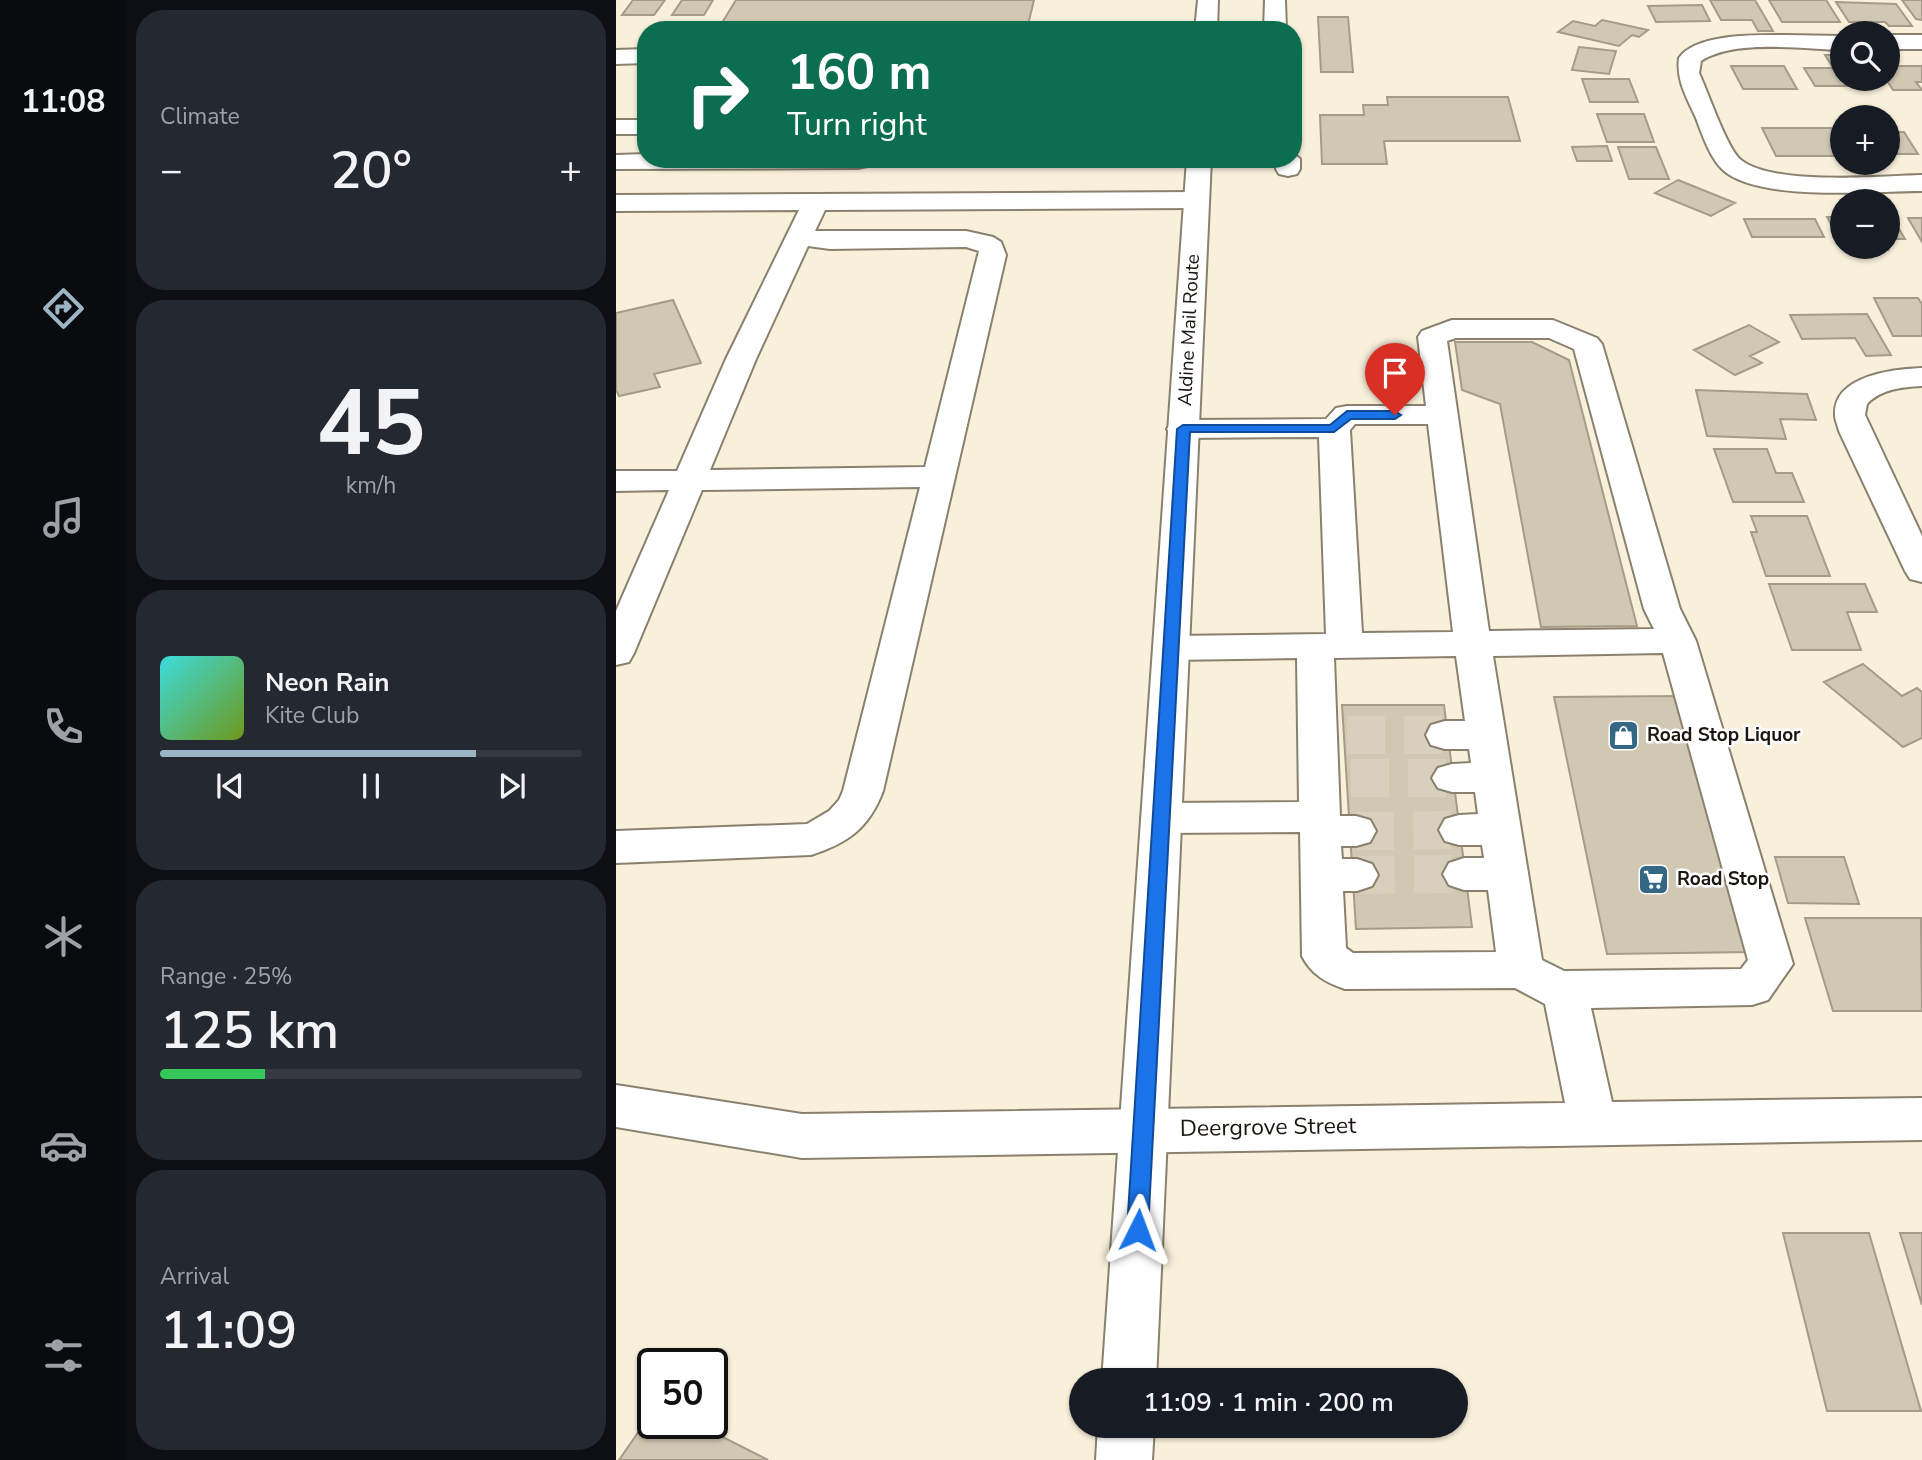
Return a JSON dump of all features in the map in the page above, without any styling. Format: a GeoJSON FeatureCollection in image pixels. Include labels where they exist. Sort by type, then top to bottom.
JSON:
{"type":"FeatureCollection","features":[{"type":"Feature","properties":{"kind":"street"},"geometry":{"type":"LineString","coordinates":[[1207,21],[1208,0]]}},
{"type":"Feature","properties":{"kind":"street"},"geometry":{"type":"LineString","coordinates":[[1275,0],[1275,21]]}},
{"type":"Feature","properties":{"kind":"street"},"geometry":{"type":"LineString","coordinates":[[1900,43],[1922,42]]}},
{"type":"Feature","properties":{"kind":"street"},"geometry":{"type":"LineString","coordinates":[[1830,43],[1732,43],[1696,53],[1690,58],[1688,73],[1730,164],[1746,173],[1796,183],[1922,183]]}},
{"type":"Feature","properties":{"kind":"street"},"geometry":{"type":"LineString","coordinates":[[616,57],[637,57]]}},
{"type":"Feature","properties":{"kind":"street"},"geometry":{"type":"LineString","coordinates":[[616,127],[637,127]]}},
{"type":"Feature","properties":{"kind":"street"},"geometry":{"type":"LineString","coordinates":[[616,162],[637,162]]}},
{"type":"Feature","properties":{"kind":"street"},"geometry":{"type":"LineString","coordinates":[[616,653],[741,359],[800,237],[830,202],[853,168]]}},
{"type":"Feature","properties":{"kind":"street","name":"Aldine Mail Route"},"geometry":{"type":"LineString","coordinates":[[1130,1368],[1198,168]]}},
{"type":"Feature","properties":{"kind":"street"},"geometry":{"type":"LineString","coordinates":[[616,202],[1196,200]]}},
{"type":"Feature","properties":{"kind":"street"},"geometry":{"type":"LineString","coordinates":[[616,847],[811,839],[839,828],[857,808],[993,255],[992,248],[966,239],[830,241],[800,237]]}},
{"type":"Feature","properties":{"kind":"street"},"geometry":{"type":"LineString","coordinates":[[1521,970],[1473,645],[1432,337],[1452,329],[1553,329],[1587,344],[1662,609],[1678,641],[1771,964],[1752,987],[1560,990]]}},
{"type":"Feature","properties":{"kind":"street"},"geometry":{"type":"LineString","coordinates":[[1922,377],[1903,377],[1873,384],[1856,397],[1850,413],[1855,431],[1922,571]]}},
{"type":"Feature","properties":{"kind":"street"},"geometry":{"type":"LineString","coordinates":[[1442,415],[1347,415],[1334,428],[1330,647],[1333,807],[1339,875],[1324,956],[1345,971],[1521,970],[1565,993],[1593,1123]]}},
{"type":"Feature","properties":{"kind":"street"},"geometry":{"type":"LineString","coordinates":[[1183,429],[1334,428]]}},
{"type":"Feature","properties":{"kind":"street"},"geometry":{"type":"LineString","coordinates":[[616,481],[940,477]]}},
{"type":"Feature","properties":{"kind":"street"},"geometry":{"type":"LineString","coordinates":[[1171,648],[1678,641]]}},
{"type":"Feature","properties":{"kind":"street"},"geometry":{"type":"LineString","coordinates":[[1445,734],[1486,734]]}},
{"type":"Feature","properties":{"kind":"street"},"geometry":{"type":"LineString","coordinates":[[1452,778],[1492,777]]}},
{"type":"Feature","properties":{"kind":"street"},"geometry":{"type":"LineString","coordinates":[[1161,818],[1333,807]]}},
{"type":"Feature","properties":{"kind":"street"},"geometry":{"type":"LineString","coordinates":[[1460,830],[1500,829]]}},
{"type":"Feature","properties":{"kind":"street"},"geometry":{"type":"LineString","coordinates":[[1464,874],[1507,874]]}},
{"type":"Feature","properties":{"kind":"street","name":"Deergrove Street"},"geometry":{"type":"LineString","coordinates":[[616,1106],[802,1136],[1922,1119]]}},
{"type":"Feature","properties":{"kind":"street"},"geometry":{"type":"LineString","coordinates":[[1124,1460],[1125,1438]]}},
{"type":"Feature","properties":{"kind":"building"},"geometry":{"type":"Polygon","coordinates":[[[633,0],[665,0],[654,15],[622,15],[633,0]]]}},
{"type":"Feature","properties":{"kind":"building"},"geometry":{"type":"Polygon","coordinates":[[[682,0],[713,0],[704,15],[672,15],[682,0]]]}},
{"type":"Feature","properties":{"kind":"building"},"geometry":{"type":"Polygon","coordinates":[[[736,0],[1034,0],[1029,21],[723,21],[736,0]]]}},
{"type":"Feature","properties":{"kind":"building"},"geometry":{"type":"Polygon","coordinates":[[[1710,0],[1755,0],[1773,31],[1758,31],[1752,20],[1721,20],[1710,0]]]}},
{"type":"Feature","properties":{"kind":"building"},"geometry":{"type":"Polygon","coordinates":[[[1769,0],[1826,0],[1839,21],[1830,22],[1782,22],[1769,0]]]}},
{"type":"Feature","properties":{"kind":"building"},"geometry":{"type":"Polygon","coordinates":[[[1902,0],[1922,0],[1922,20],[1916,19],[1902,0]]]}},
{"type":"Feature","properties":{"kind":"building"},"geometry":{"type":"Polygon","coordinates":[[[1836,2],[1896,4],[1912,26],[1900,26],[1900,21],[1848,21],[1836,2]]]}},
{"type":"Feature","properties":{"kind":"building"},"geometry":{"type":"Polygon","coordinates":[[[1702,5],[1710,21],[1656,22],[1648,6],[1702,5]]]}},
{"type":"Feature","properties":{"kind":"building"},"geometry":{"type":"Polygon","coordinates":[[[1318,17],[1348,17],[1353,72],[1321,72],[1318,17]]]}},
{"type":"Feature","properties":{"kind":"building"},"geometry":{"type":"Polygon","coordinates":[[[1602,20],[1648,30],[1639,37],[1632,35],[1619,46],[1558,32],[1573,21],[1595,26],[1602,20]]]}},
{"type":"Feature","properties":{"kind":"building"},"geometry":{"type":"Polygon","coordinates":[[[1579,47],[1616,51],[1609,74],[1572,70],[1579,47]]]}},
{"type":"Feature","properties":{"kind":"building"},"geometry":{"type":"Polygon","coordinates":[[[1731,66],[1784,66],[1797,89],[1743,89],[1731,66]]]}},
{"type":"Feature","properties":{"kind":"building"},"geometry":{"type":"Polygon","coordinates":[[[1900,66],[1922,66],[1922,82],[1916,82],[1922,90],[1900,90],[1900,66]]]}},
{"type":"Feature","properties":{"kind":"building"},"geometry":{"type":"Polygon","coordinates":[[[1804,68],[1830,68],[1830,86],[1815,86],[1804,68]]]}},
{"type":"Feature","properties":{"kind":"building"},"geometry":{"type":"Polygon","coordinates":[[[1582,79],[1629,79],[1638,102],[1590,102],[1582,79]]]}},
{"type":"Feature","properties":{"kind":"building"},"geometry":{"type":"Polygon","coordinates":[[[1387,97],[1508,97],[1520,141],[1384,141],[1387,164],[1322,164],[1320,115],[1364,115],[1363,105],[1388,105],[1387,97]]]}},
{"type":"Feature","properties":{"kind":"building"},"geometry":{"type":"Polygon","coordinates":[[[1597,114],[1644,114],[1654,142],[1607,142],[1597,114]]]}},
{"type":"Feature","properties":{"kind":"building"},"geometry":{"type":"Polygon","coordinates":[[[1762,128],[1830,128],[1830,156],[1776,156],[1762,128]]]}},
{"type":"Feature","properties":{"kind":"building"},"geometry":{"type":"Polygon","coordinates":[[[1900,132],[1904,132],[1918,154],[1900,154],[1900,132]]]}},
{"type":"Feature","properties":{"kind":"building"},"geometry":{"type":"Polygon","coordinates":[[[1607,146],[1612,161],[1577,161],[1572,147],[1607,146]]]}},
{"type":"Feature","properties":{"kind":"building"},"geometry":{"type":"Polygon","coordinates":[[[1618,147],[1656,147],[1669,179],[1629,179],[1618,147]]]}},
{"type":"Feature","properties":{"kind":"building"},"geometry":{"type":"Polygon","coordinates":[[[1678,180],[1735,203],[1711,216],[1655,193],[1678,180]]]}},
{"type":"Feature","properties":{"kind":"building"},"geometry":{"type":"Polygon","coordinates":[[[1908,218],[1922,218],[1922,242],[1908,218]]]}},
{"type":"Feature","properties":{"kind":"building"},"geometry":{"type":"Polygon","coordinates":[[[1744,219],[1815,219],[1824,237],[1752,237],[1744,219]]]}},
{"type":"Feature","properties":{"kind":"building"},"geometry":{"type":"Polygon","coordinates":[[[1874,298],[1918,298],[1922,304],[1922,336],[1893,336],[1874,298]]]}},
{"type":"Feature","properties":{"kind":"building"},"geometry":{"type":"Polygon","coordinates":[[[673,300],[701,363],[654,374],[660,387],[619,396],[616,390],[616,313],[673,300]]]}},
{"type":"Feature","properties":{"kind":"building"},"geometry":{"type":"Polygon","coordinates":[[[1867,314],[1891,355],[1866,356],[1855,338],[1802,339],[1790,315],[1867,314]]]}},
{"type":"Feature","properties":{"kind":"building"},"geometry":{"type":"Polygon","coordinates":[[[1749,325],[1779,342],[1750,356],[1762,363],[1735,375],[1694,350],[1749,325]]]}},
{"type":"Feature","properties":{"kind":"building"},"geometry":{"type":"Polygon","coordinates":[[[1455,342],[1532,342],[1569,360],[1637,626],[1541,627],[1500,404],[1462,390],[1455,342]]]}},
{"type":"Feature","properties":{"kind":"building"},"geometry":{"type":"Polygon","coordinates":[[[1696,390],[1807,394],[1816,420],[1780,419],[1786,439],[1707,436],[1696,390]]]}},
{"type":"Feature","properties":{"kind":"building"},"geometry":{"type":"Polygon","coordinates":[[[1714,449],[1767,449],[1776,473],[1792,473],[1804,502],[1733,502],[1714,449]]]}},
{"type":"Feature","properties":{"kind":"building"},"geometry":{"type":"Polygon","coordinates":[[[1751,516],[1807,516],[1830,576],[1766,576],[1751,532],[1757,532],[1751,516]]]}},
{"type":"Feature","properties":{"kind":"building"},"geometry":{"type":"Polygon","coordinates":[[[1769,584],[1865,584],[1877,612],[1847,612],[1861,650],[1792,650],[1769,584]]]}},
{"type":"Feature","properties":{"kind":"building"},"geometry":{"type":"Polygon","coordinates":[[[1863,664],[1902,696],[1917,688],[1922,692],[1922,738],[1903,747],[1824,682],[1863,664]]]}},
{"type":"Feature","properties":{"kind":"building"},"geometry":{"type":"Polygon","coordinates":[[[1678,696],[1751,952],[1607,954],[1554,697],[1678,696]]]}},
{"type":"Feature","properties":{"kind":"building"},"geometry":{"type":"Polygon","coordinates":[[[1342,705],[1444,705],[1472,927],[1356,929],[1342,705]]]}},
{"type":"Feature","properties":{"kind":"building"},"geometry":{"type":"Polygon","coordinates":[[[1775,857],[1844,857],[1859,904],[1788,903],[1775,857]]]}},
{"type":"Feature","properties":{"kind":"building"},"geometry":{"type":"Polygon","coordinates":[[[1805,918],[1921,918],[1922,1011],[1833,1011],[1805,918]]]}},
{"type":"Feature","properties":{"kind":"building"},"geometry":{"type":"Polygon","coordinates":[[[1783,1233],[1869,1233],[1921,1411],[1827,1411],[1783,1233]]]}},
{"type":"Feature","properties":{"kind":"building"},"geometry":{"type":"Polygon","coordinates":[[[1900,1233],[1922,1233],[1922,1305],[1900,1233]]]}},
{"type":"Feature","properties":{"kind":"building"},"geometry":{"type":"Polygon","coordinates":[[[637,1434],[637,1439],[727,1439],[768,1460],[619,1460],[637,1434]]]}},
{"type":"Feature","properties":{"kind":"tunnel"},"geometry":{"type":"LineString","coordinates":[[1347,735],[1445,735]]}},
{"type":"Feature","properties":{"kind":"tunnel"},"geometry":{"type":"LineString","coordinates":[[1351,778],[1452,778]]}},
{"type":"Feature","properties":{"kind":"tunnel"},"geometry":{"type":"LineString","coordinates":[[1356,831],[1459,830]]}},
{"type":"Feature","properties":{"kind":"tunnel"},"geometry":{"type":"LineString","coordinates":[[1357,875],[1464,874]]}},
{"type":"Feature","properties":{"kind":"place","name":"Road Stop Liquor"},"geometry":{"type":"Point","coordinates":[1624,735]}},
{"type":"Feature","properties":{"kind":"place","name":"Road Stop"},"geometry":{"type":"Point","coordinates":[1654,879]}},
{"type":"Feature","properties":{"kind":"route"},"geometry":{"type":"LineString","coordinates":[[1138,1230],[1183,429],[1334,428],[1347,415],[1395,415]]}}]}
